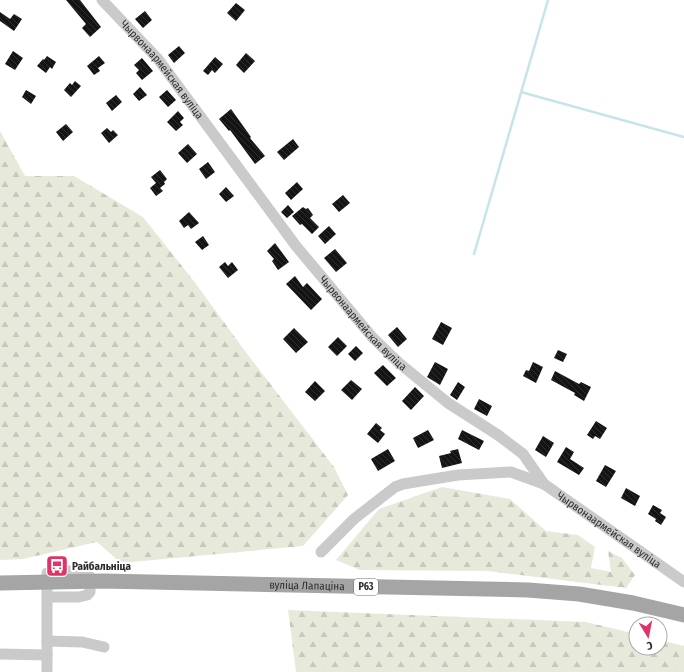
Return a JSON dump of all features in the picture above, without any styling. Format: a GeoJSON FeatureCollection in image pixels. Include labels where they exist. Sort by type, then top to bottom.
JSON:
{"type":"FeatureCollection","features":[{"type":"Feature","properties":{"kind":"main road","name":"вуліца Лапаціна"},"geometry":{"type":"LineString","coordinates":[[0,582],[47,590],[90,582],[528,590],[586,595],[633,603],[684,615]]}},
{"type":"Feature","properties":{"kind":"street","name":"Чырвонаармейская вуліца"},"geometry":{"type":"LineString","coordinates":[[102,0],[158,59],[296,246],[373,338],[399,363],[448,403],[498,435],[523,454],[544,484],[684,582]]}},
{"type":"Feature","properties":{"kind":"street"},"geometry":{"type":"LineString","coordinates":[[321,552],[354,519],[395,487],[403,484],[458,475],[511,472],[544,484]]}},
{"type":"Feature","properties":{"kind":"street"},"geometry":{"type":"LineString","coordinates":[[47,590],[47,672]]}},
{"type":"Feature","properties":{"kind":"street"},"geometry":{"type":"LineString","coordinates":[[47,641],[82,642],[104,647]]}},
{"type":"Feature","properties":{"kind":"street"},"geometry":{"type":"LineString","coordinates":[[0,654],[47,655]]}},
{"type":"Feature","properties":{"kind":"green space"},"geometry":{"type":"Polygon","coordinates":[[[0,131],[25,176],[74,176],[143,217],[193,280],[245,351],[334,467],[348,495],[303,546],[121,563],[97,542],[23,559],[0,560],[0,131]]]}},
{"type":"Feature","properties":{"kind":"green space"},"geometry":{"type":"Polygon","coordinates":[[[442,487],[510,499],[546,531],[578,535],[595,547],[591,568],[611,572],[608,551],[622,558],[635,575],[626,588],[488,571],[360,570],[336,560],[379,509],[442,487]]]}},
{"type":"Feature","properties":{"kind":"green space"},"geometry":{"type":"Polygon","coordinates":[[[288,610],[586,622],[628,632],[628,656],[668,656],[668,642],[684,646],[684,672],[296,672],[288,610]]]}},
{"type":"Feature","properties":{"kind":"building"},"geometry":{"type":"Polygon","coordinates":[[[66,0],[80,0],[101,27],[90,37],[82,28],[86,24],[66,0]]]}},
{"type":"Feature","properties":{"kind":"building"},"geometry":{"type":"Polygon","coordinates":[[[236,3],[245,10],[236,21],[227,13],[236,3]]]}},
{"type":"Feature","properties":{"kind":"building"},"geometry":{"type":"Polygon","coordinates":[[[145,11],[152,20],[143,28],[135,19],[145,11]]]}},
{"type":"Feature","properties":{"kind":"building"},"geometry":{"type":"Polygon","coordinates":[[[0,12],[10,19],[14,14],[22,19],[14,31],[0,21],[0,12]]]}},
{"type":"Feature","properties":{"kind":"building"},"geometry":{"type":"Polygon","coordinates":[[[179,46],[185,53],[174,63],[168,55],[179,46]]]}},
{"type":"Feature","properties":{"kind":"building"},"geometry":{"type":"Polygon","coordinates":[[[13,51],[23,58],[15,70],[5,64],[13,51]]]}},
{"type":"Feature","properties":{"kind":"building"},"geometry":{"type":"Polygon","coordinates":[[[246,53],[255,61],[244,73],[236,65],[246,53]]]}},
{"type":"Feature","properties":{"kind":"building"},"geometry":{"type":"Polygon","coordinates":[[[47,56],[56,62],[52,69],[50,67],[46,73],[37,66],[47,56]]]}},
{"type":"Feature","properties":{"kind":"building"},"geometry":{"type":"Polygon","coordinates":[[[99,56],[105,63],[98,68],[100,71],[94,75],[87,66],[99,56]]]}},
{"type":"Feature","properties":{"kind":"building"},"geometry":{"type":"Polygon","coordinates":[[[215,57],[223,64],[215,73],[212,70],[208,75],[203,71],[215,57]]]}},
{"type":"Feature","properties":{"kind":"building"},"geometry":{"type":"Polygon","coordinates":[[[142,58],[153,71],[142,80],[136,73],[139,70],[134,65],[142,58]]]}},
{"type":"Feature","properties":{"kind":"building"},"geometry":{"type":"Polygon","coordinates":[[[75,81],[81,86],[71,97],[64,90],[70,83],[72,85],[75,81]]]}},
{"type":"Feature","properties":{"kind":"building"},"geometry":{"type":"Polygon","coordinates":[[[140,87],[147,95],[139,101],[133,94],[140,87]]]}},
{"type":"Feature","properties":{"kind":"building"},"geometry":{"type":"Polygon","coordinates":[[[26,90],[36,96],[31,104],[22,97],[26,90]]]}},
{"type":"Feature","properties":{"kind":"building"},"geometry":{"type":"Polygon","coordinates":[[[167,90],[176,100],[168,107],[159,97],[167,90]]]}},
{"type":"Feature","properties":{"kind":"building"},"geometry":{"type":"Polygon","coordinates":[[[116,95],[122,102],[112,111],[106,103],[116,95]]]}},
{"type":"Feature","properties":{"kind":"building"},"geometry":{"type":"Polygon","coordinates":[[[231,109],[251,137],[250,138],[265,156],[255,164],[230,130],[229,131],[219,119],[231,109]]]}},
{"type":"Feature","properties":{"kind":"building"},"geometry":{"type":"Polygon","coordinates":[[[178,111],[184,118],[180,122],[183,125],[176,131],[167,122],[178,111]]]}},
{"type":"Feature","properties":{"kind":"building"},"geometry":{"type":"Polygon","coordinates":[[[66,124],[73,132],[63,141],[56,132],[66,124]]]}},
{"type":"Feature","properties":{"kind":"building"},"geometry":{"type":"Polygon","coordinates":[[[107,128],[111,132],[113,130],[118,135],[109,143],[101,133],[107,128]]]}},
{"type":"Feature","properties":{"kind":"building"},"geometry":{"type":"Polygon","coordinates":[[[293,139],[299,147],[284,160],[277,152],[293,139]]]}},
{"type":"Feature","properties":{"kind":"building"},"geometry":{"type":"Polygon","coordinates":[[[188,144],[197,154],[187,163],[178,153],[188,144]]]}},
{"type":"Feature","properties":{"kind":"building"},"geometry":{"type":"Polygon","coordinates":[[[208,162],[215,172],[206,179],[199,169],[208,162]]]}},
{"type":"Feature","properties":{"kind":"building"},"geometry":{"type":"Polygon","coordinates":[[[160,170],[167,179],[164,182],[165,184],[160,188],[163,191],[156,196],[150,188],[156,183],[151,177],[160,170]]]}},
{"type":"Feature","properties":{"kind":"building"},"geometry":{"type":"Polygon","coordinates":[[[297,182],[303,189],[291,200],[285,193],[297,182]]]}},
{"type":"Feature","properties":{"kind":"building"},"geometry":{"type":"Polygon","coordinates":[[[226,187],[234,196],[226,202],[219,194],[226,187]]]}},
{"type":"Feature","properties":{"kind":"building"},"geometry":{"type":"Polygon","coordinates":[[[343,195],[350,203],[339,212],[332,204],[343,195]]]}},
{"type":"Feature","properties":{"kind":"building"},"geometry":{"type":"Polygon","coordinates":[[[288,205],[294,212],[287,218],[281,212],[288,205]]]}},
{"type":"Feature","properties":{"kind":"building"},"geometry":{"type":"Polygon","coordinates":[[[303,207],[306,209],[308,208],[313,215],[310,218],[319,227],[312,234],[302,224],[300,225],[292,216],[303,207]]]}},
{"type":"Feature","properties":{"kind":"building"},"geometry":{"type":"Polygon","coordinates":[[[189,212],[199,223],[191,229],[188,225],[184,228],[179,221],[189,212]]]}},
{"type":"Feature","properties":{"kind":"building"},"geometry":{"type":"Polygon","coordinates":[[[329,226],[336,234],[325,244],[318,236],[329,226]]]}},
{"type":"Feature","properties":{"kind":"building"},"geometry":{"type":"Polygon","coordinates":[[[203,236],[209,245],[202,250],[195,242],[203,236]]]}},
{"type":"Feature","properties":{"kind":"building"},"geometry":{"type":"Polygon","coordinates":[[[275,243],[289,262],[278,270],[272,261],[274,259],[267,251],[275,243]]]}},
{"type":"Feature","properties":{"kind":"building"},"geometry":{"type":"Polygon","coordinates":[[[335,249],[347,263],[336,272],[324,258],[335,249]]]}},
{"type":"Feature","properties":{"kind":"building"},"geometry":{"type":"Polygon","coordinates":[[[225,262],[228,266],[232,262],[238,270],[228,278],[219,267],[225,262]]]}},
{"type":"Feature","properties":{"kind":"building"},"geometry":{"type":"Polygon","coordinates":[[[295,276],[303,287],[307,283],[322,299],[311,310],[286,284],[295,276]]]}},
{"type":"Feature","properties":{"kind":"building"},"geometry":{"type":"Polygon","coordinates":[[[441,322],[452,328],[443,345],[432,339],[441,322]]]}},
{"type":"Feature","properties":{"kind":"building"},"geometry":{"type":"Polygon","coordinates":[[[397,327],[407,339],[398,347],[388,335],[397,327]]]}},
{"type":"Feature","properties":{"kind":"building"},"geometry":{"type":"Polygon","coordinates":[[[294,328],[308,342],[296,353],[283,339],[294,328]]]}},
{"type":"Feature","properties":{"kind":"building"},"geometry":{"type":"Polygon","coordinates":[[[338,337],[347,346],[337,356],[328,347],[338,337]]]}},
{"type":"Feature","properties":{"kind":"building"},"geometry":{"type":"Polygon","coordinates":[[[356,346],[363,353],[355,361],[348,354],[356,346]]]}},
{"type":"Feature","properties":{"kind":"building"},"geometry":{"type":"Polygon","coordinates":[[[558,350],[567,354],[563,362],[554,358],[558,350]]]}},
{"type":"Feature","properties":{"kind":"building"},"geometry":{"type":"Polygon","coordinates":[[[435,362],[448,369],[440,385],[427,377],[435,362]]]}},
{"type":"Feature","properties":{"kind":"building"},"geometry":{"type":"Polygon","coordinates":[[[533,362],[543,367],[536,383],[523,376],[526,370],[529,371],[533,362]]]}},
{"type":"Feature","properties":{"kind":"building"},"geometry":{"type":"Polygon","coordinates":[[[383,365],[396,378],[387,386],[374,373],[383,365]]]}},
{"type":"Feature","properties":{"kind":"building"},"geometry":{"type":"Polygon","coordinates":[[[555,371],[579,384],[581,382],[591,387],[584,401],[574,395],[575,393],[551,380],[555,371]]]}},
{"type":"Feature","properties":{"kind":"building"},"geometry":{"type":"Polygon","coordinates":[[[351,380],[362,389],[352,400],[341,390],[351,380]]]}},
{"type":"Feature","properties":{"kind":"building"},"geometry":{"type":"Polygon","coordinates":[[[315,381],[325,391],[315,401],[305,392],[315,381]]]}},
{"type":"Feature","properties":{"kind":"building"},"geometry":{"type":"Polygon","coordinates":[[[458,382],[465,387],[457,400],[450,395],[458,382]]]}},
{"type":"Feature","properties":{"kind":"building"},"geometry":{"type":"Polygon","coordinates":[[[415,387],[424,396],[411,410],[402,401],[415,387]]]}},
{"type":"Feature","properties":{"kind":"building"},"geometry":{"type":"Polygon","coordinates":[[[479,399],[492,406],[487,416],[474,409],[479,399]]]}},
{"type":"Feature","properties":{"kind":"building"},"geometry":{"type":"Polygon","coordinates":[[[596,421],[607,428],[600,439],[595,436],[593,439],[587,435],[596,421]]]}},
{"type":"Feature","properties":{"kind":"building"},"geometry":{"type":"Polygon","coordinates":[[[376,423],[382,428],[380,430],[385,434],[378,443],[367,434],[376,423]]]}},
{"type":"Feature","properties":{"kind":"building"},"geometry":{"type":"Polygon","coordinates":[[[428,430],[434,440],[418,448],[413,438],[428,430]]]}},
{"type":"Feature","properties":{"kind":"building"},"geometry":{"type":"Polygon","coordinates":[[[462,430],[484,441],[479,450],[458,439],[462,430]]]}},
{"type":"Feature","properties":{"kind":"building"},"geometry":{"type":"Polygon","coordinates":[[[543,436],[554,443],[546,457],[535,450],[543,436]]]}},
{"type":"Feature","properties":{"kind":"building"},"geometry":{"type":"Polygon","coordinates":[[[566,447],[574,452],[570,459],[584,468],[579,475],[557,462],[566,447]]]}},
{"type":"Feature","properties":{"kind":"building"},"geometry":{"type":"Polygon","coordinates":[[[388,449],[395,461],[378,471],[371,459],[388,449]]]}},
{"type":"Feature","properties":{"kind":"building"},"geometry":{"type":"Polygon","coordinates":[[[458,449],[462,463],[442,468],[439,456],[451,453],[450,451],[458,449]]]}},
{"type":"Feature","properties":{"kind":"building"},"geometry":{"type":"Polygon","coordinates":[[[605,465],[616,471],[606,487],[596,481],[605,465]]]}},
{"type":"Feature","properties":{"kind":"building"},"geometry":{"type":"Polygon","coordinates":[[[626,488],[640,496],[635,506],[621,498],[626,488]]]}},
{"type":"Feature","properties":{"kind":"building"},"geometry":{"type":"Polygon","coordinates":[[[653,505],[662,510],[660,513],[666,517],[661,525],[655,521],[656,519],[648,514],[653,505]]]}},
{"type":"Feature","properties":{"kind":"waterway"},"geometry":{"type":"LineString","coordinates":[[474,254],[548,0]]}},
{"type":"Feature","properties":{"kind":"waterway"},"geometry":{"type":"LineString","coordinates":[[521,92],[684,137]]}},
{"type":"Feature","properties":{"kind":"place","name":"Райбальніца"},"geometry":{"type":"Point","coordinates":[57,566]}}]}
